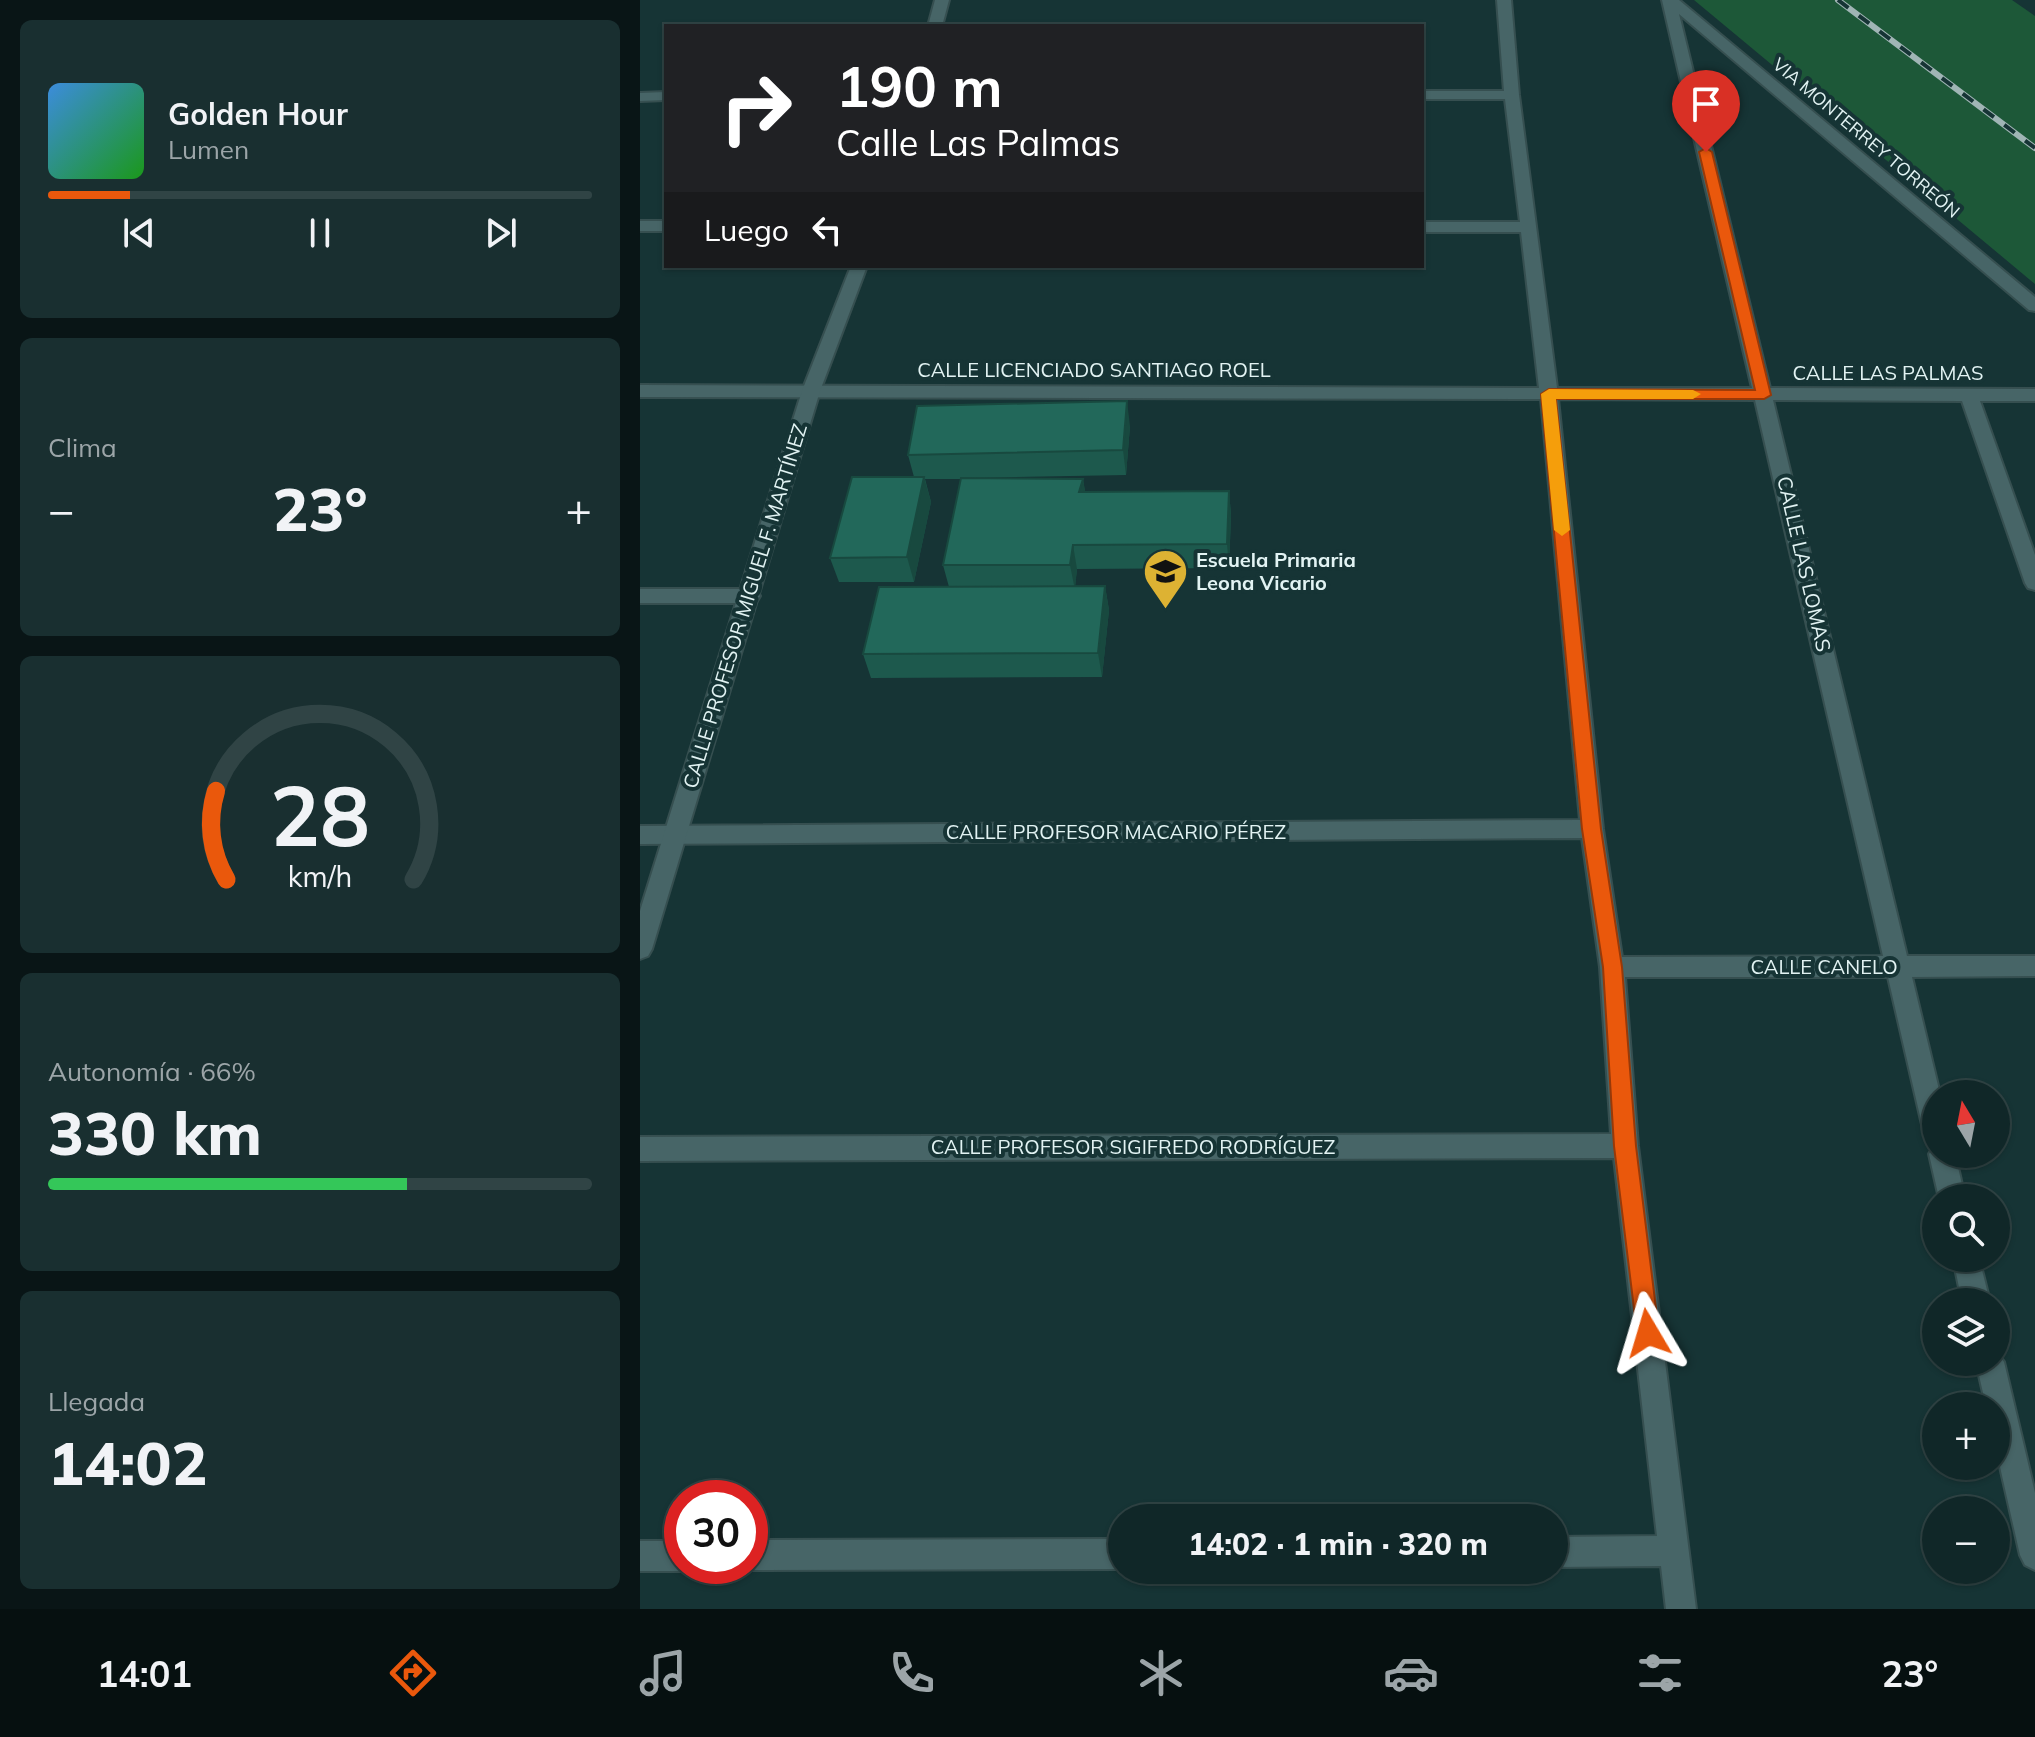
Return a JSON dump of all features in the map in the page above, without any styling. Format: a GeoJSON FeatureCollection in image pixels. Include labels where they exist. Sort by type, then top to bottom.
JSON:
{"type":"FeatureCollection","features":[{"type":"Feature","properties":{"kind":"street"},"geometry":{"type":"LineString","coordinates":[[936,24],[942,0]]}},
{"type":"Feature","properties":{"kind":"street"},"geometry":{"type":"LineString","coordinates":[[1504,0],[1512,95],[1549,394],[1592,829],[1612,967],[1625,1146],[1681,1609]]}},
{"type":"Feature","properties":{"kind":"street","name":"VIA MONTERREY TORREÓN"},"geometry":{"type":"LineString","coordinates":[[1670,0],[2035,306]]}},
{"type":"Feature","properties":{"kind":"street","name":"CALLE LAS LOMAS"},"geometry":{"type":"LineString","coordinates":[[1670,0],[1925,1080]]}},
{"type":"Feature","properties":{"kind":"street"},"geometry":{"type":"LineString","coordinates":[[1424,95],[1512,95]]}},
{"type":"Feature","properties":{"kind":"street"},"geometry":{"type":"LineString","coordinates":[[640,97],[664,96]]}},
{"type":"Feature","properties":{"kind":"street"},"geometry":{"type":"LineString","coordinates":[[640,226],[664,226]]}},
{"type":"Feature","properties":{"kind":"street"},"geometry":{"type":"LineString","coordinates":[[1424,227],[1530,227]]}},
{"type":"Feature","properties":{"kind":"street","name":"CALLE PROFESOR MIGUEL F. MARTÍNEZ"},"geometry":{"type":"LineString","coordinates":[[640,949],[811,391],[858,268]]}},
{"type":"Feature","properties":{"kind":"street","name":"CALLE LICENCIADO SANTIAGO ROEL"},"geometry":{"type":"LineString","coordinates":[[640,391],[1549,394]]}},
{"type":"Feature","properties":{"kind":"street","name":"CALLE LAS PALMAS"},"geometry":{"type":"LineString","coordinates":[[1549,394],[2035,395]]}},
{"type":"Feature","properties":{"kind":"street"},"geometry":{"type":"LineString","coordinates":[[1969,395],[2035,583]]}},
{"type":"Feature","properties":{"kind":"street"},"geometry":{"type":"LineString","coordinates":[[640,596],[750,596]]}},
{"type":"Feature","properties":{"kind":"street","name":"CALLE PROFESOR MACARIO PÉREZ"},"geometry":{"type":"LineString","coordinates":[[640,835],[1592,829]]}},
{"type":"Feature","properties":{"kind":"street","name":"CALLE CANELO"},"geometry":{"type":"LineString","coordinates":[[1612,967],[2035,966]]}},
{"type":"Feature","properties":{"kind":"street","name":"CALLE PROFESOR SIGIFREDO RODRÍGUEZ"},"geometry":{"type":"LineString","coordinates":[[640,1149],[1625,1146]]}},
{"type":"Feature","properties":{"kind":"street"},"geometry":{"type":"LineString","coordinates":[[1993,1376],[2035,1555]]}},
{"type":"Feature","properties":{"kind":"street"},"geometry":{"type":"LineString","coordinates":[[1568,1552],[1675,1551]]}},
{"type":"Feature","properties":{"kind":"street"},"geometry":{"type":"LineString","coordinates":[[768,1555],[1108,1554]]}},
{"type":"Feature","properties":{"kind":"street"},"geometry":{"type":"LineString","coordinates":[[640,1556],[664,1556]]}},
{"type":"Feature","properties":{"kind":"green space"},"geometry":{"type":"Polygon","coordinates":[[[1694,0],[2012,0],[2035,16],[2035,284],[1694,0]]]}},
{"type":"Feature","properties":{"kind":"building"},"geometry":{"type":"Polygon","coordinates":[[[1127,401],[1123,450],[908,455],[917,406],[1127,401]]]}},
{"type":"Feature","properties":{"kind":"building"},"geometry":{"type":"Polygon","coordinates":[[[852,477],[924,477],[907,557],[830,558],[852,477]]]}},
{"type":"Feature","properties":{"kind":"building"},"geometry":{"type":"Polygon","coordinates":[[[961,478],[1083,479],[1079,492],[1229,491],[1227,544],[1073,545],[1070,565],[943,565],[961,478]]]}},
{"type":"Feature","properties":{"kind":"building"},"geometry":{"type":"Polygon","coordinates":[[[1105,586],[1098,653],[863,654],[879,587],[1105,586]]]}},
{"type":"Feature","properties":{"kind":"railway"},"geometry":{"type":"LineString","coordinates":[[1838,0],[2035,148]]}},
{"type":"Feature","properties":{"kind":"slow traffic"},"geometry":{"type":"LineString","coordinates":[[1562,530],[1549,394],[1693,394]]}},
{"type":"Feature","properties":{"kind":"place","name":"Escuela Primaria Leona Vicario"},"geometry":{"type":"Point","coordinates":[1165,610]}},
{"type":"Feature","properties":{"kind":"route"},"geometry":{"type":"LineString","coordinates":[[1648,1333],[1625,1146],[1612,967],[1592,829],[1549,394],[1764,395],[1706,152]]}}]}
